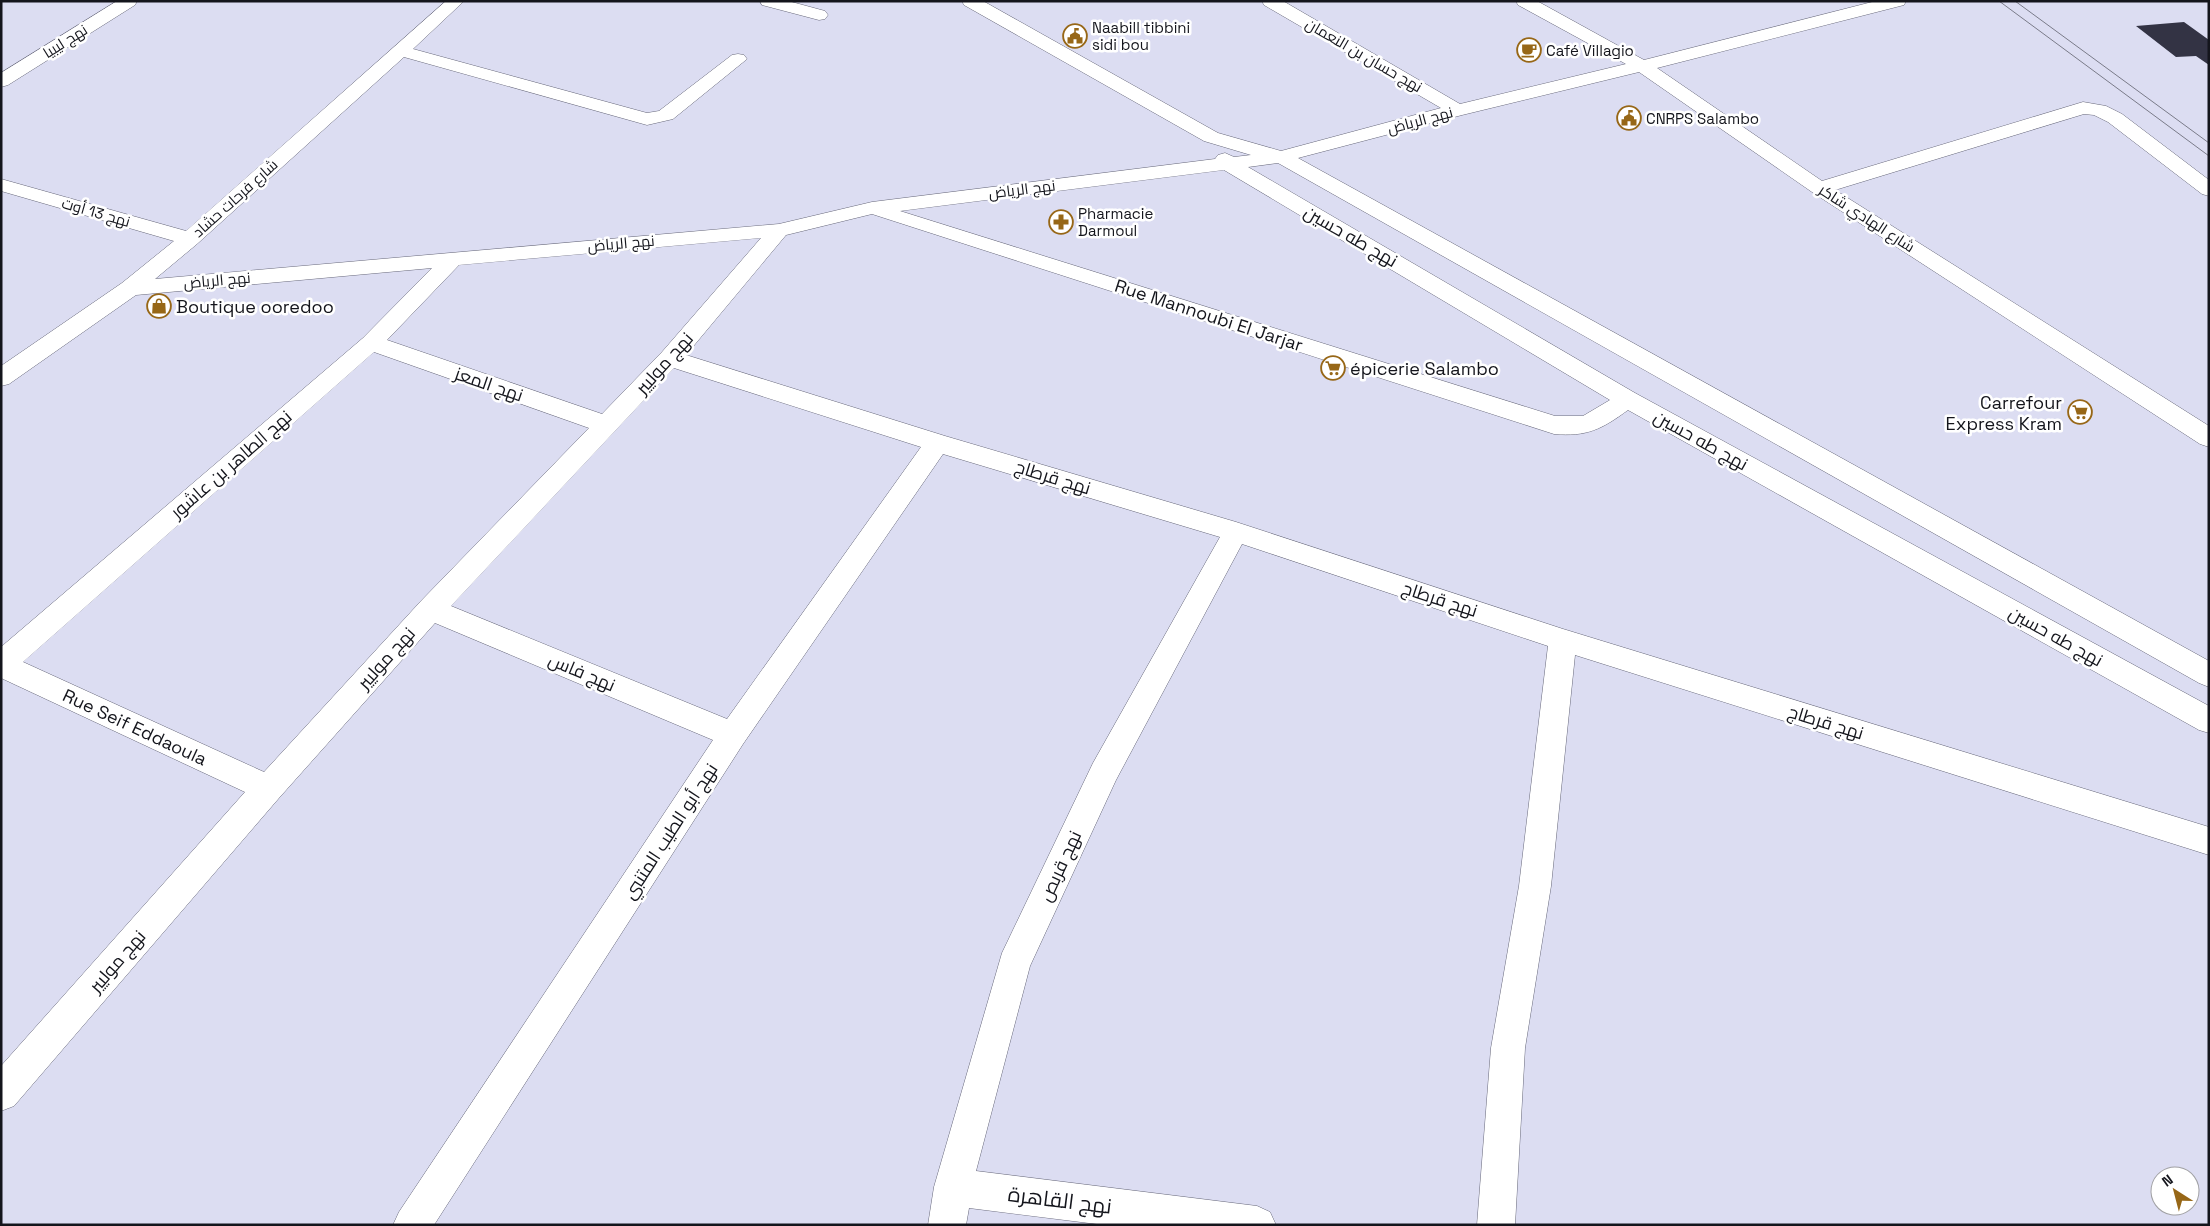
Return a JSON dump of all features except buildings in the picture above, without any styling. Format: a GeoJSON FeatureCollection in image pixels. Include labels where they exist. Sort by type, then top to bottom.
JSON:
{"type":"FeatureCollection","features":[{"type":"Feature","properties":{"kind":"street","name":"نهج ليبيا"},"geometry":{"type":"LineString","coordinates":[[1,81],[129,1]]}},
{"type":"Feature","properties":{"kind":"street","name":"شارع فرحات حشاد"},"geometry":{"type":"LineString","coordinates":[[1,378],[130,288],[190,238],[456,1]]}},
{"type":"Feature","properties":{"kind":"street"},"geometry":{"type":"LineString","coordinates":[[768,1],[819,15]]}},
{"type":"Feature","properties":{"kind":"street","name":"نهج طه حسين"},"geometry":{"type":"LineString","coordinates":[[970,1],[1211,137],[1281,157],[2209,675]]}},
{"type":"Feature","properties":{"kind":"street","name":"نهج حسان بن النعمان"},"geometry":{"type":"LineString","coordinates":[[1270,1],[1457,110]]}},
{"type":"Feature","properties":{"kind":"street","name":"شارع الهادي شاكر"},"geometry":{"type":"LineString","coordinates":[[1524,1],[1569,16],[1819,188],[2209,438]]}},
{"type":"Feature","properties":{"kind":"street","name":"نهج الرياض"},"geometry":{"type":"LineString","coordinates":[[130,288],[779,230],[872,208],[1281,157],[1457,110],[1642,66],[1898,1]]}},
{"type":"Feature","properties":{"kind":"street"},"geometry":{"type":"LineString","coordinates":[[401,51],[647,119],[666,115],[738,59]]}},
{"type":"Feature","properties":{"kind":"street"},"geometry":{"type":"LineString","coordinates":[[1819,188],[2083,108],[2099,110],[2115,118],[2209,190]]}},
{"type":"Feature","properties":{"kind":"street","name":"نهج طه حسين"},"geometry":{"type":"LineString","coordinates":[[1211,137],[1228,164],[1627,398],[2209,721]]}},
{"type":"Feature","properties":{"kind":"street","name":"نهج 13 أوت"},"geometry":{"type":"LineString","coordinates":[[1,185],[190,238]]}},
{"type":"Feature","properties":{"kind":"street","name":"Rue Mannoubi El Jarjar"},"geometry":{"type":"LineString","coordinates":[[872,208],[1554,425],[1576,428],[1591,424],[1627,398]]}},
{"type":"Feature","properties":{"kind":"street","name":"نهج موليير"},"geometry":{"type":"LineString","coordinates":[[1,1094],[268,788],[431,608],[670,358],[779,230]]}},
{"type":"Feature","properties":{"kind":"street","name":"نهج الطاهر بن عاشور"},"geometry":{"type":"LineString","coordinates":[[1,664],[371,343],[454,258]]}},
{"type":"Feature","properties":{"kind":"street","name":"نهج المعز"},"geometry":{"type":"LineString","coordinates":[[371,343],[607,426]]}},
{"type":"Feature","properties":{"kind":"street","name":"نهج قرطاج"},"geometry":{"type":"LineString","coordinates":[[670,358],[937,442],[1236,532],[1563,640],[2209,841]]}},
{"type":"Feature","properties":{"kind":"street","name":"نهج أبو الطيب المتنبي"},"geometry":{"type":"LineString","coordinates":[[412,1225],[733,735],[937,442]]}},
{"type":"Feature","properties":{"kind":"street","name":"نهج قربص"},"geometry":{"type":"LineString","coordinates":[[947,1225],[953,1187],[1014,964],[1104,772],[1236,532]]}},
{"type":"Feature","properties":{"kind":"street","name":"نهج فاس"},"geometry":{"type":"LineString","coordinates":[[431,608],[733,735]]}},
{"type":"Feature","properties":{"kind":"street"},"geometry":{"type":"LineString","coordinates":[[1496,1225],[1508,1048],[1535,886],[1563,640]]}},
{"type":"Feature","properties":{"kind":"street","name":"Rue Seif Eddaoula"},"geometry":{"type":"LineString","coordinates":[[1,664],[268,788]]}},
{"type":"Feature","properties":{"kind":"street","name":"نهج القاهرة"},"geometry":{"type":"LineString","coordinates":[[953,1187],[1257,1225]]}},
{"type":"Feature","properties":{"kind":"tram line"},"geometry":{"type":"LineString","coordinates":[[1999,1],[2209,156]]}},
{"type":"Feature","properties":{"kind":"tram line"},"geometry":{"type":"LineString","coordinates":[[2015,1],[2209,143]]}},
{"type":"Feature","properties":{"kind":"place","name":"Naabill tibbini sidi bou"},"geometry":{"type":"Point","coordinates":[1075,36]}},
{"type":"Feature","properties":{"kind":"place","name":"Café Villagio"},"geometry":{"type":"Point","coordinates":[1529,50]}},
{"type":"Feature","properties":{"kind":"place","name":"CNRPS Salambo"},"geometry":{"type":"Point","coordinates":[1629,118]}},
{"type":"Feature","properties":{"kind":"place","name":"Pharmacie Darmoul"},"geometry":{"type":"Point","coordinates":[1061,222]}},
{"type":"Feature","properties":{"kind":"place","name":"Boutique ooredoo"},"geometry":{"type":"Point","coordinates":[159,306]}},
{"type":"Feature","properties":{"kind":"place","name":"épicerie Salambo"},"geometry":{"type":"Point","coordinates":[1333,368]}},
{"type":"Feature","properties":{"kind":"place","name":"Carrefour Express Kram"},"geometry":{"type":"Point","coordinates":[2080,412]}}]}
